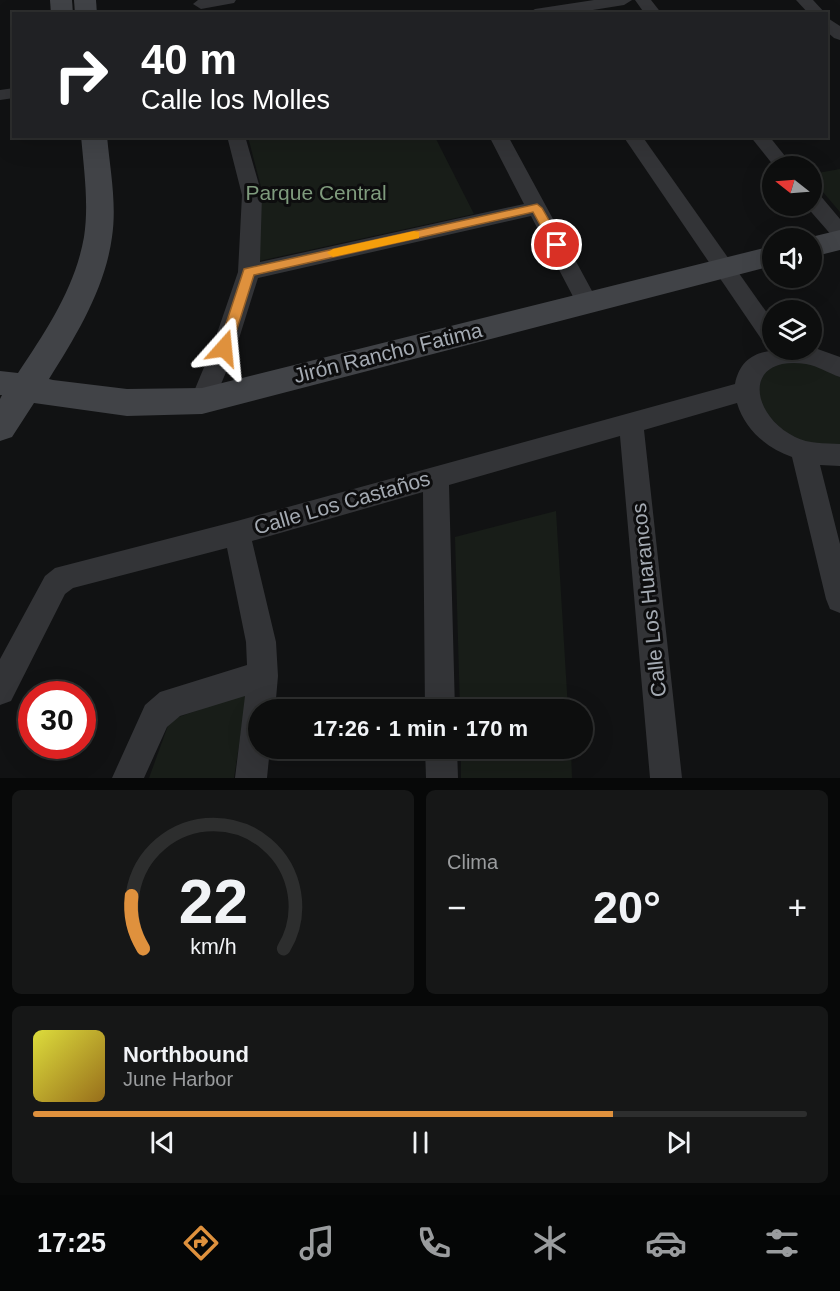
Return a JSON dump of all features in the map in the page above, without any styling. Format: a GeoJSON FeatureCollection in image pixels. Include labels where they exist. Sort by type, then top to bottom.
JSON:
{"type":"FeatureCollection","features":[{"type":"Feature","properties":{"kind":"street"},"geometry":{"type":"LineString","coordinates":[[202,6],[228,0]]}},
{"type":"Feature","properties":{"kind":"street"},"geometry":{"type":"LineString","coordinates":[[539,10],[624,0]]}},
{"type":"Feature","properties":{"kind":"street"},"geometry":{"type":"LineString","coordinates":[[643,0],[652,12]]}},
{"type":"Feature","properties":{"kind":"street"},"geometry":{"type":"LineString","coordinates":[[804,0],[816,12]]}},
{"type":"Feature","properties":{"kind":"street"},"geometry":{"type":"LineString","coordinates":[[828,24],[840,35]]}},
{"type":"Feature","properties":{"kind":"street"},"geometry":{"type":"LineString","coordinates":[[0,427],[7,386],[64,277],[76,241],[80,208],[73,138]]}},
{"type":"Feature","properties":{"kind":"street"},"geometry":{"type":"LineString","coordinates":[[7,386],[65,323],[87,278],[98,238],[100,204],[94,138]]}},
{"type":"Feature","properties":{"kind":"street"},"geometry":{"type":"LineString","coordinates":[[202,401],[224,348],[249,272],[252,195],[237,138]]}},
{"type":"Feature","properties":{"kind":"street"},"geometry":{"type":"LineString","coordinates":[[499,138],[587,302]]}},
{"type":"Feature","properties":{"kind":"street"},"geometry":{"type":"LineString","coordinates":[[633,138],[762,322]]}},
{"type":"Feature","properties":{"kind":"street"},"geometry":{"type":"LineString","coordinates":[[761,138],[776,156]]}},
{"type":"Feature","properties":{"kind":"street"},"geometry":{"type":"LineString","coordinates":[[249,272],[537,208]]}},
{"type":"Feature","properties":{"kind":"street"},"geometry":{"type":"LineString","coordinates":[[822,211],[840,232]]}},
{"type":"Feature","properties":{"kind":"street"},"geometry":{"type":"LineString","coordinates":[[822,244],[840,240]]}},
{"type":"Feature","properties":{"kind":"street","name":"Jirón Rancho Fatima"},"geometry":{"type":"LineString","coordinates":[[7,386],[124,404],[170,405],[202,401],[762,259]]}},
{"type":"Feature","properties":{"kind":"street"},"geometry":{"type":"LineString","coordinates":[[766,360],[752,372],[746,391],[752,414],[759,425],[782,444],[804,453],[840,455]]}},
{"type":"Feature","properties":{"kind":"street"},"geometry":{"type":"LineString","coordinates":[[821,360],[838,365]]}},
{"type":"Feature","properties":{"kind":"street","name":"Calle Los Castaños"},"geometry":{"type":"LineString","coordinates":[[0,690],[55,585],[65,577],[237,533],[746,391]]}},
{"type":"Feature","properties":{"kind":"street","name":"Calle Los Huarancos"},"geometry":{"type":"LineString","coordinates":[[631,423],[666,778]]}},
{"type":"Feature","properties":{"kind":"street"},"geometry":{"type":"LineString","coordinates":[[804,453],[840,599]]}},
{"type":"Feature","properties":{"kind":"street"},"geometry":{"type":"LineString","coordinates":[[436,477],[440,699]]}},
{"type":"Feature","properties":{"kind":"street"},"geometry":{"type":"LineString","coordinates":[[237,533],[261,642],[263,676],[260,699]]}},
{"type":"Feature","properties":{"kind":"street"},"geometry":{"type":"LineString","coordinates":[[128,778],[156,716],[171,703],[263,676]]}},
{"type":"Feature","properties":{"kind":"street"},"geometry":{"type":"LineString","coordinates":[[251,778],[253,759]]}},
{"type":"Feature","properties":{"kind":"street"},"geometry":{"type":"LineString","coordinates":[[441,759],[442,778]]}},
{"type":"Feature","properties":{"kind":"green space","name":"Parque Central"},"geometry":{"type":"Polygon","coordinates":[[[248,138],[436,138],[474,214],[259,261],[261,187],[248,138]]]}},
{"type":"Feature","properties":{"kind":"green space"},"geometry":{"type":"Polygon","coordinates":[[[840,169],[840,212],[822,191],[822,172],[840,169]]]}},
{"type":"Feature","properties":{"kind":"green space"},"geometry":{"type":"Polygon","coordinates":[[[803,361],[840,375],[840,446],[791,440],[757,403],[761,382],[768,370],[781,363],[803,361]]]}},
{"type":"Feature","properties":{"kind":"green space"},"geometry":{"type":"Polygon","coordinates":[[[556,511],[567,699],[460,699],[455,537],[556,511]]]}},
{"type":"Feature","properties":{"kind":"green space"},"geometry":{"type":"Polygon","coordinates":[[[247,693],[234,778],[149,778],[170,720],[247,693]]]}},
{"type":"Feature","properties":{"kind":"green space"},"geometry":{"type":"Polygon","coordinates":[[[461,759],[571,759],[572,778],[461,778],[461,759]]]}},
{"type":"Feature","properties":{"kind":"slow traffic"},"geometry":{"type":"LineString","coordinates":[[333,253],[414,235]]}},
{"type":"Feature","properties":{"kind":"route"},"geometry":{"type":"LineString","coordinates":[[224,348],[249,272],[537,208],[557,245]]}}]}
